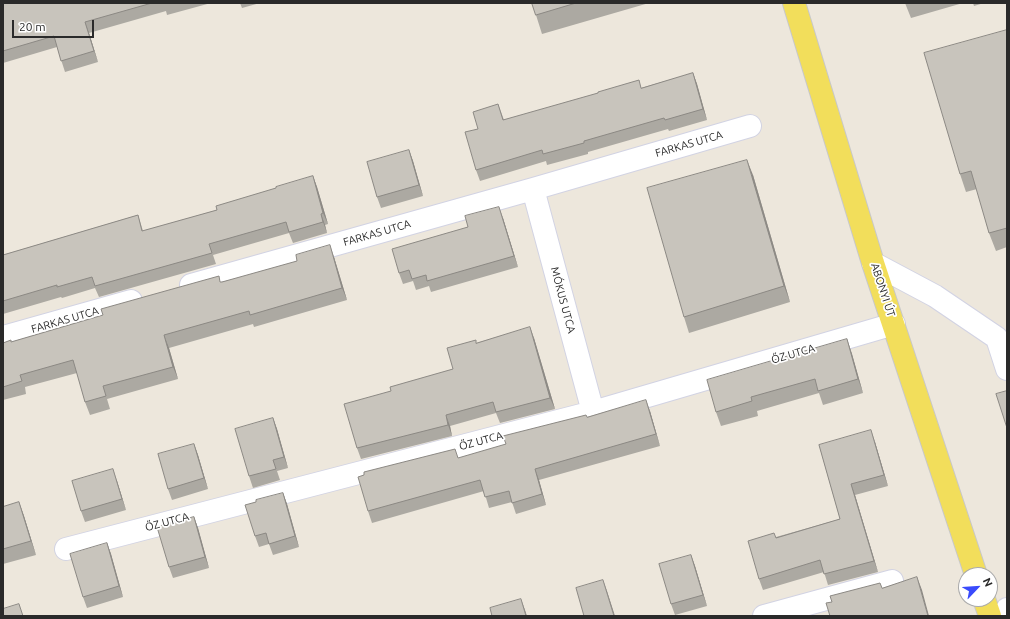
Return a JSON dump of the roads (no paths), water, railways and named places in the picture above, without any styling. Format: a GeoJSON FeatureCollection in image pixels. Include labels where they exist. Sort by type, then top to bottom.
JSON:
{"type":"FeatureCollection","features":[{"type":"Feature","properties":{"kind":"main road","name":"ABONYI ÚT"},"geometry":{"type":"LineString","coordinates":[[794,3],[873,263],[973,567]]}},
{"type":"Feature","properties":{"kind":"street","name":"FARKAS UTCA"},"geometry":{"type":"LineString","coordinates":[[172,290],[533,189],[750,126]]}},
{"type":"Feature","properties":{"kind":"street","name":"MÓKUS UTCA"},"geometry":{"type":"LineString","coordinates":[[533,189],[593,412]]}},
{"type":"Feature","properties":{"kind":"street"},"geometry":{"type":"LineString","coordinates":[[873,263],[935,296],[997,338],[1007,369]]}},
{"type":"Feature","properties":{"kind":"street","name":"FARKAS UTCA"},"geometry":{"type":"LineString","coordinates":[[3,337],[149,296]]}},
{"type":"Feature","properties":{"kind":"street","name":"ŐZ UTCA"},"geometry":{"type":"LineString","coordinates":[[66,549],[593,412],[894,324]]}},
{"type":"Feature","properties":{"kind":"street"},"geometry":{"type":"LineString","coordinates":[[764,616],[892,581]]}},
{"type":"Feature","properties":{"kind":"street"},"geometry":{"type":"LineString","coordinates":[[1004,616],[1007,609]]}}]}
